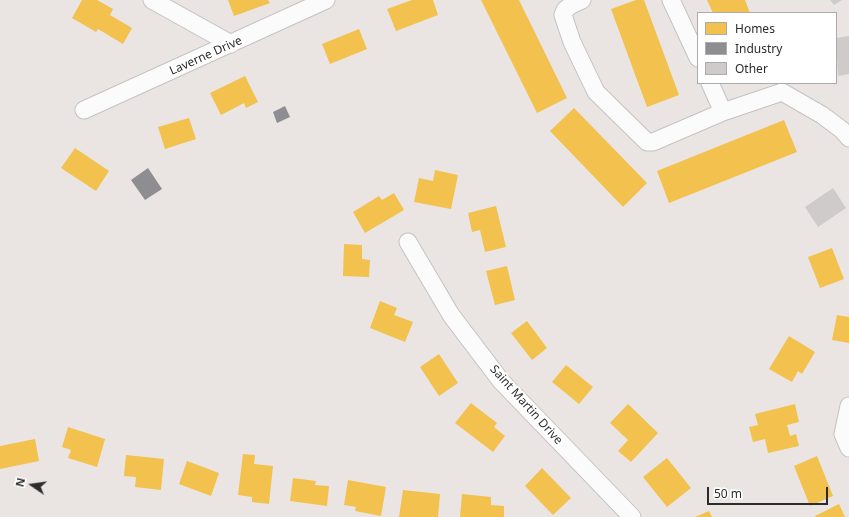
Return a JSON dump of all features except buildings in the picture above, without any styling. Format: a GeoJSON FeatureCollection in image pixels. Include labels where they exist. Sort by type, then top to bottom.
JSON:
{"type":"FeatureCollection","features":[{"type":"Feature","properties":{"kind":"street"},"geometry":{"type":"LineString","coordinates":[[152,0],[231,44]]}},
{"type":"Feature","properties":{"kind":"street","name":"Laverne Drive"},"geometry":{"type":"LineString","coordinates":[[84,110],[326,0]]}},
{"type":"Feature","properties":{"kind":"street"},"geometry":{"type":"LineString","coordinates":[[582,0],[565,10],[563,15],[572,42],[596,92],[647,142],[653,142],[723,112],[782,92],[822,115],[842,130],[849,138]]}},
{"type":"Feature","properties":{"kind":"street"},"geometry":{"type":"LineString","coordinates":[[670,0],[697,56]]}},
{"type":"Feature","properties":{"kind":"street"},"geometry":{"type":"LineString","coordinates":[[710,84],[723,112]]}},
{"type":"Feature","properties":{"kind":"street","name":"Saint Martin Drive"},"geometry":{"type":"LineString","coordinates":[[408,242],[451,315],[502,381],[632,517]]}},
{"type":"Feature","properties":{"kind":"street"},"geometry":{"type":"LineString","coordinates":[[849,406],[843,434],[849,448]]}}]}
